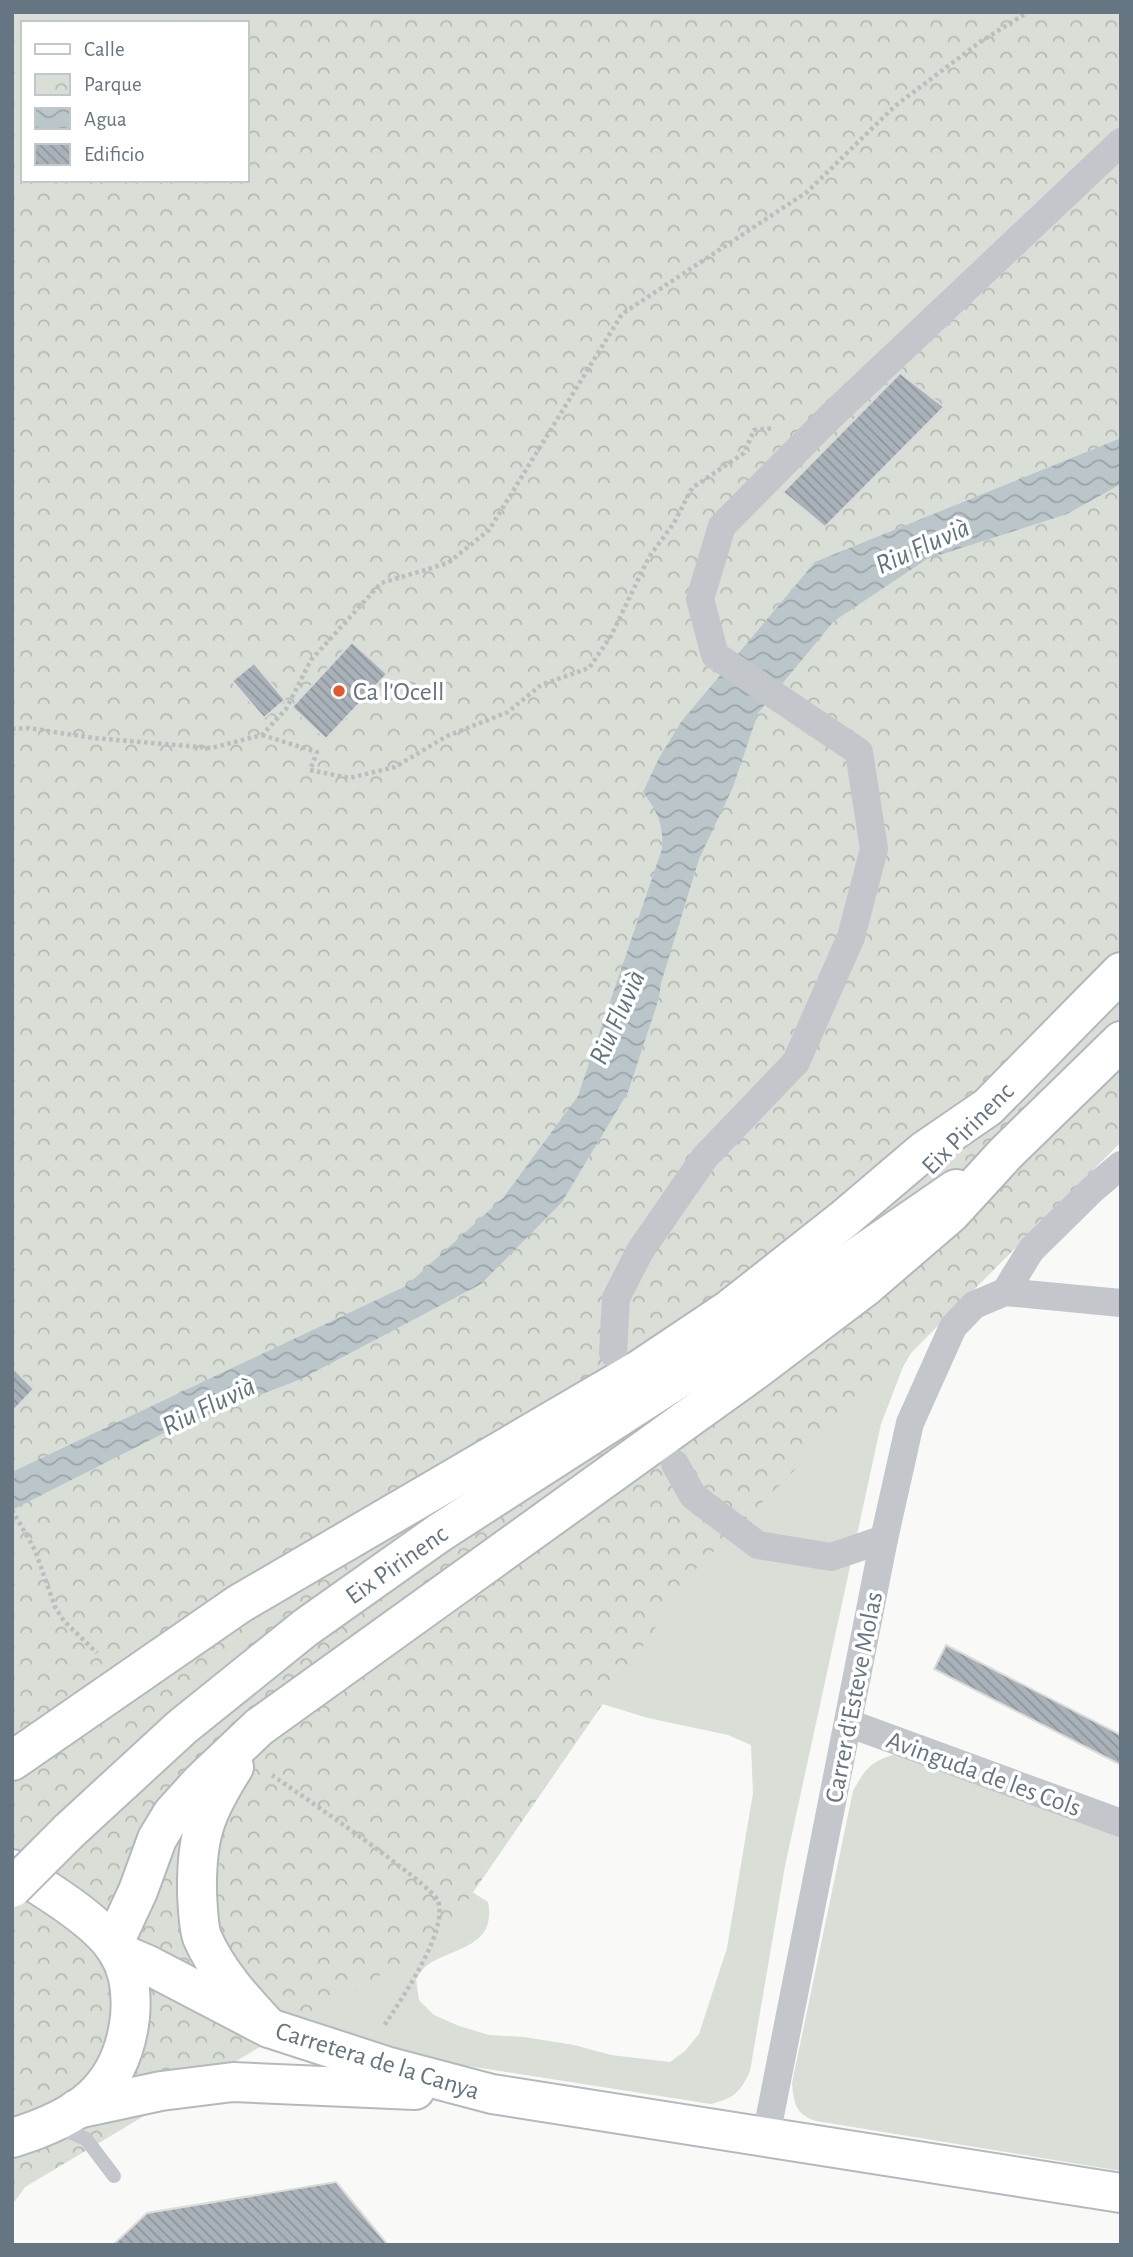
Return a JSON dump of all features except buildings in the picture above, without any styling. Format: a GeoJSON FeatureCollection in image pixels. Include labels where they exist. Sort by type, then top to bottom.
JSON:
{"type":"FeatureCollection","features":[{"type":"Feature","properties":{"kind":"main road","name":"Eix Pirinenc"},"geometry":{"type":"LineString","coordinates":[[815,1285],[1121,972]]}},
{"type":"Feature","properties":{"kind":"main road","name":"Eix Pirinenc"},"geometry":{"type":"LineString","coordinates":[[12,1888],[69,1831],[182,1727],[305,1628],[439,1533],[715,1355],[1005,1154],[1121,1041]]}},
{"type":"Feature","properties":{"kind":"main road"},"geometry":{"type":"LineString","coordinates":[[12,1761],[239,1604],[639,1370],[730,1309],[844,1219],[924,1151],[988,1107]]}},
{"type":"Feature","properties":{"kind":"main road"},"geometry":{"type":"LineString","coordinates":[[116,1948],[157,1839],[172,1814],[259,1727],[754,1371],[865,1287],[951,1213],[1005,1154]]}},
{"type":"Feature","properties":{"kind":"main road"},"geometry":{"type":"LineString","coordinates":[[259,1727],[215,1797],[199,1839],[198,1903],[201,1935],[228,1983],[269,2028]]}},
{"type":"Feature","properties":{"kind":"main road"},"geometry":{"type":"LineString","coordinates":[[12,1869],[66,1903],[116,1948],[130,1979],[131,2007],[128,2037],[113,2075],[100,2093],[65,2117],[12,2138]]}},
{"type":"Feature","properties":{"kind":"main road","name":"Carretera de la Canya"},"geometry":{"type":"LineString","coordinates":[[116,1948],[269,2028],[362,2059],[492,2094]]}},
{"type":"Feature","properties":{"kind":"main road","name":"Carretera de la Canya"},"geometry":{"type":"LineString","coordinates":[[65,2117],[161,2091],[233,2082],[492,2094]]}},
{"type":"Feature","properties":{"kind":"main road"},"geometry":{"type":"LineString","coordinates":[[492,2094],[1121,2193]]}},
{"type":"Feature","properties":{"kind":"street"},"geometry":{"type":"LineString","coordinates":[[612,1353],[616,1298],[640,1251],[705,1157],[796,1062],[851,937],[874,849],[859,752],[715,655],[700,599],[722,526],[829,418],[1121,142]]}},
{"type":"Feature","properties":{"kind":"street"},"geometry":{"type":"LineString","coordinates":[[1121,1165],[1031,1250],[1005,1292],[1121,1303]]}},
{"type":"Feature","properties":{"kind":"street","name":"Carrer d'Esteve Molas"},"geometry":{"type":"LineString","coordinates":[[766,2136],[884,1539],[911,1423],[953,1327],[974,1305],[1005,1292]]}},
{"type":"Feature","properties":{"kind":"street"},"geometry":{"type":"LineString","coordinates":[[675,1464],[693,1496],[758,1545],[831,1557],[884,1539]]}},
{"type":"Feature","properties":{"kind":"street","name":"Avinguda de les Cols"},"geometry":{"type":"LineString","coordinates":[[848,1723],[1121,1823]]}},
{"type":"Feature","properties":{"kind":"lane"},"geometry":{"type":"LineString","coordinates":[[65,2117],[114,2176]]}},
{"type":"Feature","properties":{"kind":"path"},"geometry":{"type":"LineString","coordinates":[[262,735],[286,709],[311,660],[381,583],[448,563],[489,530],[622,314],[807,192],[895,106],[980,42],[1028,12]]}},
{"type":"Feature","properties":{"kind":"path"},"geometry":{"type":"LineString","coordinates":[[12,729],[28,728],[94,738],[211,748],[262,735],[317,752],[310,770],[348,778],[395,767],[447,736],[508,712],[541,685],[589,668],[611,636],[649,557],[674,523],[692,488],[744,453],[754,430],[780,427]]}},
{"type":"Feature","properties":{"kind":"path"},"geometry":{"type":"LineString","coordinates":[[12,1510],[36,1550],[55,1607],[64,1621],[97,1653]]}},
{"type":"Feature","properties":{"kind":"path"},"geometry":{"type":"LineString","coordinates":[[272,1775],[406,1871],[429,1889],[438,1901],[438,1921],[433,1942],[405,1994],[362,2059]]}},
{"type":"Feature","properties":{"kind":"green space"},"geometry":{"type":"Polygon","coordinates":[[[12,12],[1121,12],[1121,1142],[695,1570],[441,1939],[25,2187],[12,2205],[12,12]]]}},
{"type":"Feature","properties":{"kind":"green space"},"geometry":{"type":"Polygon","coordinates":[[[934,1314],[903,1367],[881,1424],[785,1866],[750,2071],[735,2094],[711,2104],[442,2062],[383,2045],[301,2016],[221,1866],[934,1314]],[[599,1703],[431,1866],[488,1902],[489,1917],[486,1929],[479,1937],[426,1966],[416,1979],[419,2000],[434,2015],[489,2035],[524,2037],[574,2045],[611,2055],[670,2062],[685,2051],[699,2034],[727,1948],[753,1793],[751,1745],[728,1735],[648,1718],[599,1703]]]}},
{"type":"Feature","properties":{"kind":"green space"},"geometry":{"type":"Polygon","coordinates":[[[896,1754],[1121,1833],[1121,2171],[816,2121],[804,2115],[797,2107],[792,2083],[853,1791],[870,1767],[896,1754]]]}},
{"type":"Feature","properties":{"kind":"water","name":"Riu Fluvià"},"geometry":{"type":"Polygon","coordinates":[[[1121,438],[1121,484],[1067,514],[927,559],[834,621],[758,713],[733,787],[699,859],[661,983],[659,998],[628,1092],[562,1202],[481,1284],[301,1379],[174,1428],[12,1510],[12,1472],[406,1286],[503,1198],[578,1096],[662,849],[662,833],[658,819],[643,792],[659,758],[681,722],[815,562],[1121,438]]]}},
{"type":"Feature","properties":{"kind":"place","name":"Ca l'Ocell"},"geometry":{"type":"Point","coordinates":[339,691]}}]}
